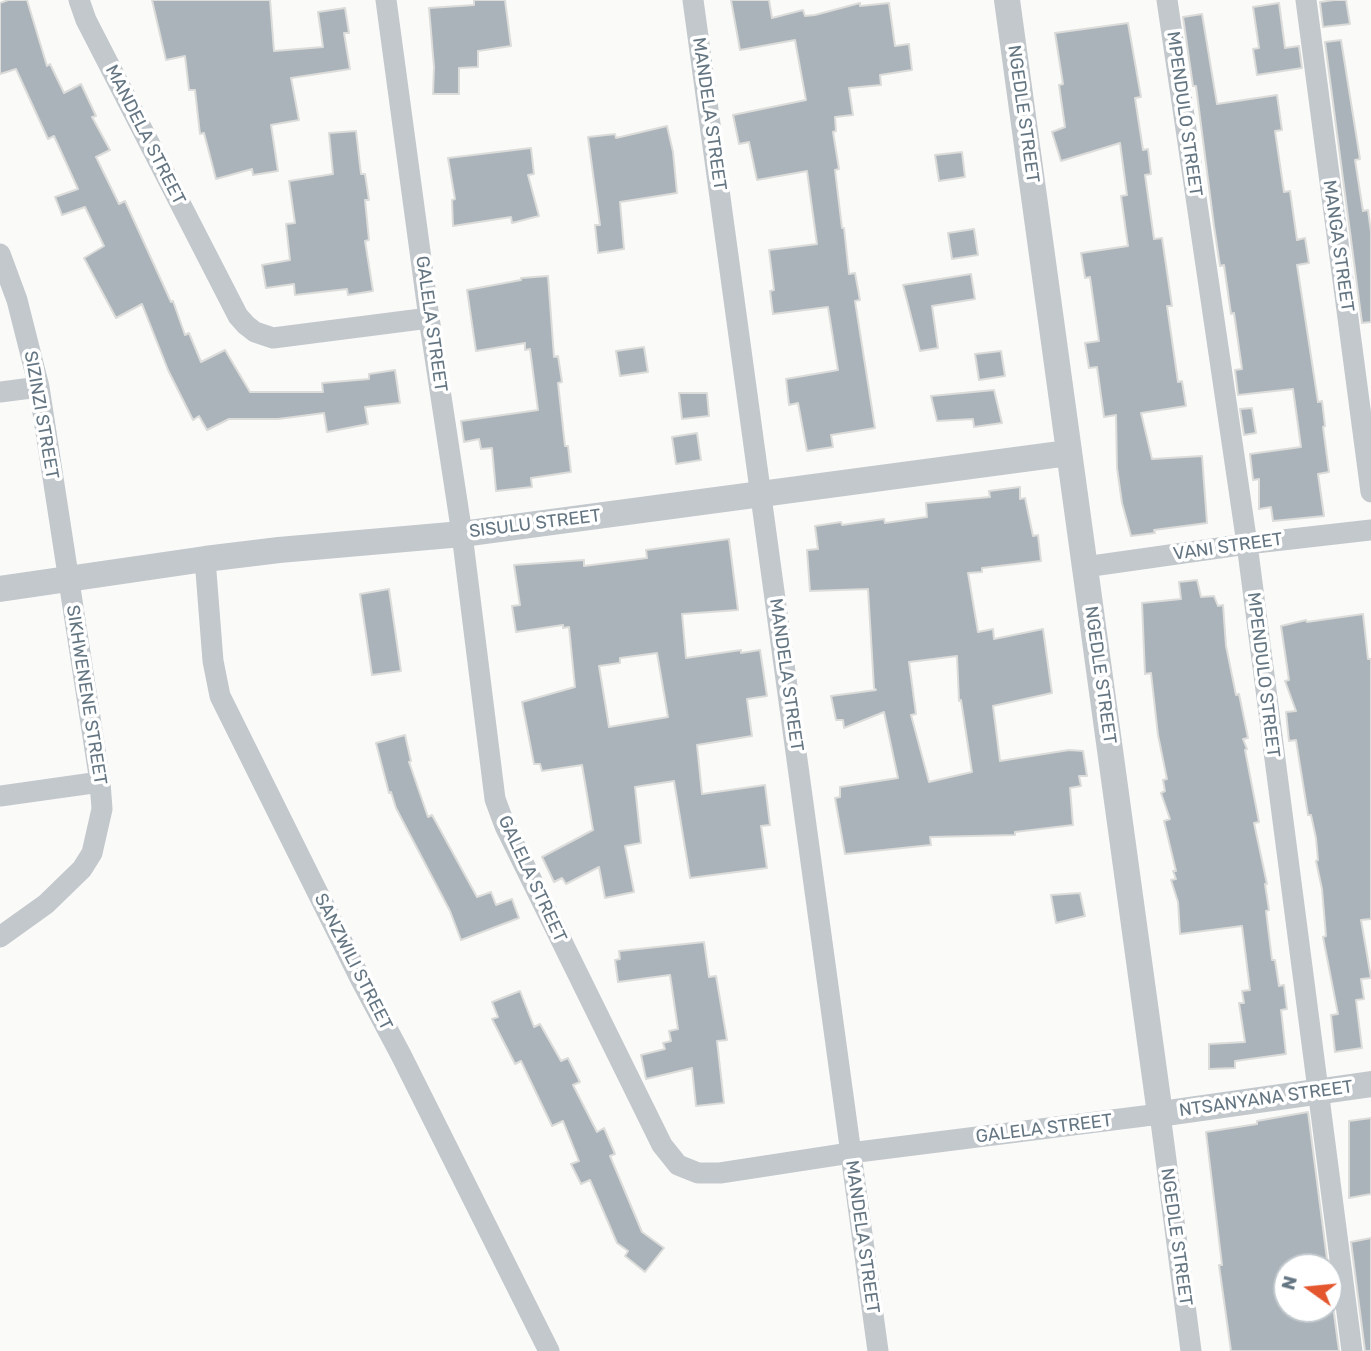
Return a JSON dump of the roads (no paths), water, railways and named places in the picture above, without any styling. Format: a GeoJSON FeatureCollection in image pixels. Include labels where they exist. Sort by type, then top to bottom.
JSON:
{"type":"FeatureCollection","features":[{"type":"Feature","properties":{"kind":"street","name":"MANDELA STREET"},"geometry":{"type":"LineString","coordinates":[[79,0],[86,20],[231,304],[246,325],[264,335],[287,337],[429,318]]}},
{"type":"Feature","properties":{"kind":"street","name":"GALELA STREET"},"geometry":{"type":"LineString","coordinates":[[386,0],[429,318],[462,534],[495,799],[505,826],[662,1145],[678,1165],[698,1173],[720,1173],[850,1153],[1160,1114]]}},
{"type":"Feature","properties":{"kind":"street","name":"MANDELA STREET"},"geometry":{"type":"LineString","coordinates":[[693,0],[878,1351]]}},
{"type":"Feature","properties":{"kind":"street","name":"NGEDLE STREET"},"geometry":{"type":"LineString","coordinates":[[1007,0],[1191,1351]]}},
{"type":"Feature","properties":{"kind":"street","name":"MPENDULO STREET"},"geometry":{"type":"LineString","coordinates":[[1167,0],[1247,544],[1352,1351]]}},
{"type":"Feature","properties":{"kind":"street","name":"MANGA STREET"},"geometry":{"type":"LineString","coordinates":[[1306,0],[1371,492]]}},
{"type":"Feature","properties":{"kind":"street","name":"SIZINZI STREET"},"geometry":{"type":"LineString","coordinates":[[0,254],[17,300],[39,387],[68,580]]}},
{"type":"Feature","properties":{"kind":"street"},"geometry":{"type":"LineString","coordinates":[[0,392],[39,387]]}},
{"type":"Feature","properties":{"kind":"street","name":"SISULU STREET"},"geometry":{"type":"LineString","coordinates":[[0,589],[205,559],[462,534],[1068,453]]}},
{"type":"Feature","properties":{"kind":"street","name":"VANI STREET"},"geometry":{"type":"LineString","coordinates":[[1085,567],[1371,530]]}},
{"type":"Feature","properties":{"kind":"street","name":"SANZWILI STREET"},"geometry":{"type":"LineString","coordinates":[[205,559],[213,661],[220,696],[360,980],[401,1055],[550,1351]]}},
{"type":"Feature","properties":{"kind":"street","name":"SIKHWENENE STREET"},"geometry":{"type":"LineString","coordinates":[[0,937],[46,904],[82,869],[92,853],[98,833],[102,809],[100,782],[68,580]]}},
{"type":"Feature","properties":{"kind":"street"},"geometry":{"type":"LineString","coordinates":[[0,796],[100,782]]}},
{"type":"Feature","properties":{"kind":"street","name":"NTSANYANA STREET"},"geometry":{"type":"LineString","coordinates":[[1160,1114],[1371,1084]]}}]}
